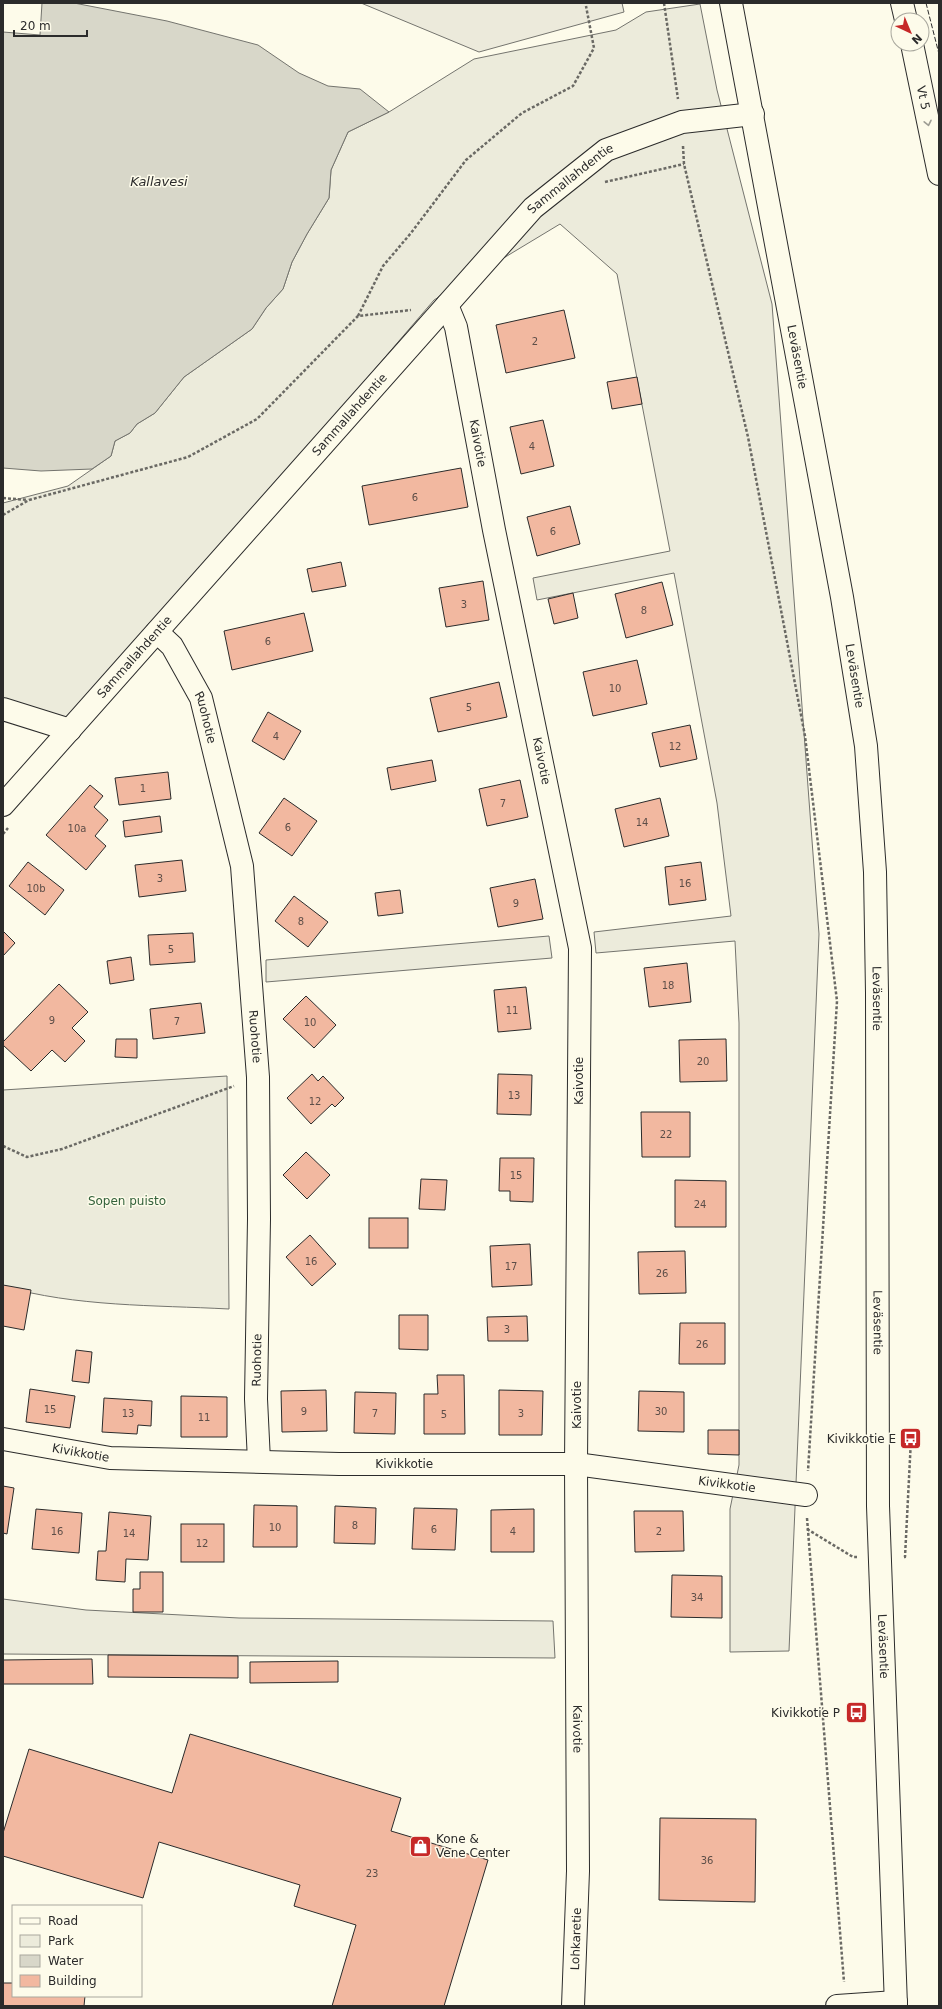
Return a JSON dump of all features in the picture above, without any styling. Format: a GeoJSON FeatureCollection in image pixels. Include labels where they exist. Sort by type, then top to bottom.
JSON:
{"type":"FeatureCollection","features":[{"type":"Feature","properties":{"kind":"main road","name":"Leväsentie"},"geometry":{"type":"LineString","coordinates":[[731,3],[753,114],[842,597],[866,746],[876,872],[878,1506],[896,2004]]}},
{"type":"Feature","properties":{"kind":"main road","name":"Vt 5"},"geometry":{"type":"LineString","coordinates":[[914,52],[939,174]]}},
{"type":"Feature","properties":{"kind":"main road","name":"Sammallahdentie"},"geometry":{"type":"LineString","coordinates":[[3,805],[533,208],[606,150],[682,122],[753,114]]}},
{"type":"Feature","properties":{"kind":"main road","name":"Kaivotie"},"geometry":{"type":"LineString","coordinates":[[447,305],[456,326],[494,530],[580,948],[576,1464],[578,1871]]}},
{"type":"Feature","properties":{"kind":"main road","name":"Ruohotie"},"geometry":{"type":"LineString","coordinates":[[157,632],[172,646],[201,698],[242,866],[258,1077],[259,1219],[256,1399],[260,1461]]}},
{"type":"Feature","properties":{"kind":"main road"},"geometry":{"type":"LineString","coordinates":[[3,709],[70,730]]}},
{"type":"Feature","properties":{"kind":"main road","name":"Kivikkotie"},"geometry":{"type":"LineString","coordinates":[[3,1439],[110,1458],[339,1464],[576,1464],[806,1495]]}},
{"type":"Feature","properties":{"kind":"main road","name":"Lohkaretie"},"geometry":{"type":"LineString","coordinates":[[573,2006],[578,1871]]}},
{"type":"Feature","properties":{"kind":"main road"},"geometry":{"type":"LineString","coordinates":[[837,2006],[896,2004]]}},
{"type":"Feature","properties":{"kind":"path"},"geometry":{"type":"LineString","coordinates":[[664,3],[682,122]]}},
{"type":"Feature","properties":{"kind":"path"},"geometry":{"type":"LineString","coordinates":[[3,515],[29,500],[188,457],[257,419],[358,316],[383,266],[411,233],[466,160],[522,114],[573,86],[594,48],[586,6]]}},
{"type":"Feature","properties":{"kind":"path"},"geometry":{"type":"LineString","coordinates":[[684,164],[748,437],[804,736],[837,1001],[806,1495],[846,2006]]}},
{"type":"Feature","properties":{"kind":"path"},"geometry":{"type":"LineString","coordinates":[[358,316],[447,305]]}},
{"type":"Feature","properties":{"kind":"path"},"geometry":{"type":"LineString","coordinates":[[3,498],[29,500]]}},
{"type":"Feature","properties":{"kind":"path"},"geometry":{"type":"LineString","coordinates":[[3,1146],[27,1157],[62,1149],[258,1077]]}},
{"type":"Feature","properties":{"kind":"green space"},"geometry":{"type":"Polygon","coordinates":[[[700,4],[717,90],[772,304],[819,934],[789,1651],[730,1652],[730,1509],[739,1465],[739,1023],[735,941],[596,953],[594,932],[731,916],[717,803],[674,573],[537,600],[533,578],[670,551],[617,274],[560,224],[434,300],[154,627],[65,725],[3,702],[3,503],[68,486],[111,456],[115,441],[130,433],[137,424],[155,413],[184,377],[252,329],[266,308],[283,289],[292,262],[329,198],[331,170],[348,132],[389,112],[474,59],[616,30],[646,12],[700,4]]]}},
{"type":"Feature","properties":{"kind":"green space"},"geometry":{"type":"Polygon","coordinates":[[[549,936],[552,958],[266,982],[266,960],[549,936]]]}},
{"type":"Feature","properties":{"kind":"green space","name":"Sopen puisto"},"geometry":{"type":"Polygon","coordinates":[[[227,1076],[229,1309],[115,1304],[59,1298],[3,1286],[3,1090],[227,1076]]]}},
{"type":"Feature","properties":{"kind":"green space"},"geometry":{"type":"Polygon","coordinates":[[[3,1599],[86,1610],[239,1618],[553,1621],[555,1658],[3,1654],[3,1599]]]}},
{"type":"Feature","properties":{"kind":"shaded area"},"geometry":{"type":"Polygon","coordinates":[[[361,3],[622,3],[624,12],[479,52],[361,3]]]}},
{"type":"Feature","properties":{"kind":"water","name":"Kallavesi"},"geometry":{"type":"Polygon","coordinates":[[[42,3],[74,3],[167,21],[258,45],[299,73],[328,86],[360,89],[389,112],[348,132],[331,170],[329,198],[292,262],[283,289],[266,308],[252,329],[184,377],[155,413],[137,424],[130,433],[115,441],[111,456],[92,469],[41,471],[3,468],[3,32],[40,35],[42,3]]]}},
{"type":"Feature","properties":{"kind":"building"},"geometry":{"type":"Polygon","coordinates":[[[564,310],[575,358],[506,373],[496,325],[564,310]]]}},
{"type":"Feature","properties":{"kind":"building"},"geometry":{"type":"Polygon","coordinates":[[[637,377],[642,404],[612,409],[607,382],[637,377]]]}},
{"type":"Feature","properties":{"kind":"building"},"geometry":{"type":"Polygon","coordinates":[[[543,420],[554,466],[521,474],[510,427],[543,420]]]}},
{"type":"Feature","properties":{"kind":"building"},"geometry":{"type":"Polygon","coordinates":[[[461,468],[468,507],[369,525],[362,486],[461,468]]]}},
{"type":"Feature","properties":{"kind":"building"},"geometry":{"type":"Polygon","coordinates":[[[570,506],[580,544],[537,556],[527,517],[570,506]]]}},
{"type":"Feature","properties":{"kind":"building"},"geometry":{"type":"Polygon","coordinates":[[[341,562],[346,586],[312,592],[307,569],[341,562]]]}},
{"type":"Feature","properties":{"kind":"building"},"geometry":{"type":"Polygon","coordinates":[[[483,581],[489,620],[446,627],[439,588],[483,581]]]}},
{"type":"Feature","properties":{"kind":"building"},"geometry":{"type":"Polygon","coordinates":[[[662,582],[673,625],[626,638],[615,594],[662,582]]]}},
{"type":"Feature","properties":{"kind":"building"},"geometry":{"type":"Polygon","coordinates":[[[573,593],[578,618],[554,624],[548,599],[573,593]]]}},
{"type":"Feature","properties":{"kind":"building"},"geometry":{"type":"Polygon","coordinates":[[[304,613],[313,651],[232,670],[224,631],[304,613]]]}},
{"type":"Feature","properties":{"kind":"building"},"geometry":{"type":"Polygon","coordinates":[[[637,660],[647,704],[593,716],[583,672],[637,660]]]}},
{"type":"Feature","properties":{"kind":"building"},"geometry":{"type":"Polygon","coordinates":[[[499,682],[507,717],[438,732],[430,698],[499,682]]]}},
{"type":"Feature","properties":{"kind":"building"},"geometry":{"type":"Polygon","coordinates":[[[268,712],[301,731],[284,760],[252,741],[268,712]]]}},
{"type":"Feature","properties":{"kind":"building"},"geometry":{"type":"Polygon","coordinates":[[[690,725],[697,759],[660,767],[652,733],[690,725]]]}},
{"type":"Feature","properties":{"kind":"building"},"geometry":{"type":"Polygon","coordinates":[[[432,760],[436,781],[391,790],[387,768],[432,760]]]}},
{"type":"Feature","properties":{"kind":"building"},"geometry":{"type":"Polygon","coordinates":[[[168,772],[171,799],[119,805],[115,778],[168,772]]]}},
{"type":"Feature","properties":{"kind":"building"},"geometry":{"type":"Polygon","coordinates":[[[520,780],[528,817],[487,826],[479,789],[520,780]]]}},
{"type":"Feature","properties":{"kind":"building"},"geometry":{"type":"Polygon","coordinates":[[[90,785],[103,796],[94,807],[108,820],[95,836],[106,846],[86,870],[46,835],[90,785]]]}},
{"type":"Feature","properties":{"kind":"building"},"geometry":{"type":"Polygon","coordinates":[[[284,798],[317,821],[292,856],[259,833],[284,798]]]}},
{"type":"Feature","properties":{"kind":"building"},"geometry":{"type":"Polygon","coordinates":[[[660,798],[669,836],[624,847],[615,809],[660,798]]]}},
{"type":"Feature","properties":{"kind":"building"},"geometry":{"type":"Polygon","coordinates":[[[160,816],[162,832],[125,837],[123,821],[160,816]]]}},
{"type":"Feature","properties":{"kind":"building"},"geometry":{"type":"Polygon","coordinates":[[[182,860],[186,891],[139,897],[135,865],[182,860]]]}},
{"type":"Feature","properties":{"kind":"building"},"geometry":{"type":"Polygon","coordinates":[[[28,862],[64,890],[45,915],[9,886],[28,862]]]}},
{"type":"Feature","properties":{"kind":"building"},"geometry":{"type":"Polygon","coordinates":[[[701,862],[706,900],[669,905],[665,867],[701,862]]]}},
{"type":"Feature","properties":{"kind":"building"},"geometry":{"type":"Polygon","coordinates":[[[535,879],[543,919],[498,927],[490,888],[535,879]]]}},
{"type":"Feature","properties":{"kind":"building"},"geometry":{"type":"Polygon","coordinates":[[[400,890],[403,913],[378,916],[375,893],[400,890]]]}},
{"type":"Feature","properties":{"kind":"building"},"geometry":{"type":"Polygon","coordinates":[[[294,896],[328,922],[308,947],[275,921],[294,896]]]}},
{"type":"Feature","properties":{"kind":"building"},"geometry":{"type":"Polygon","coordinates":[[[3,931],[15,943],[3,956],[3,931]]]}},
{"type":"Feature","properties":{"kind":"building"},"geometry":{"type":"Polygon","coordinates":[[[193,933],[195,962],[150,965],[148,935],[193,933]]]}},
{"type":"Feature","properties":{"kind":"building"},"geometry":{"type":"Polygon","coordinates":[[[131,957],[134,980],[110,984],[107,961],[131,957]]]}},
{"type":"Feature","properties":{"kind":"building"},"geometry":{"type":"Polygon","coordinates":[[[687,963],[691,1002],[649,1007],[644,968],[687,963]]]}},
{"type":"Feature","properties":{"kind":"building"},"geometry":{"type":"Polygon","coordinates":[[[59,984],[88,1012],[72,1028],[85,1041],[65,1062],[52,1050],[31,1071],[3,1045],[3,1042],[59,984]]]}},
{"type":"Feature","properties":{"kind":"building"},"geometry":{"type":"Polygon","coordinates":[[[526,987],[531,1029],[498,1032],[494,990],[526,987]]]}},
{"type":"Feature","properties":{"kind":"building"},"geometry":{"type":"Polygon","coordinates":[[[306,996],[336,1025],[314,1048],[283,1019],[306,996]]]}},
{"type":"Feature","properties":{"kind":"building"},"geometry":{"type":"Polygon","coordinates":[[[201,1003],[205,1033],[153,1039],[150,1009],[201,1003]]]}},
{"type":"Feature","properties":{"kind":"building"},"geometry":{"type":"Polygon","coordinates":[[[116,1039],[137,1039],[137,1058],[115,1057],[116,1039]]]}},
{"type":"Feature","properties":{"kind":"building"},"geometry":{"type":"Polygon","coordinates":[[[726,1039],[727,1081],[680,1082],[679,1040],[726,1039]]]}},
{"type":"Feature","properties":{"kind":"building"},"geometry":{"type":"Polygon","coordinates":[[[312,1074],[318,1081],[323,1076],[344,1098],[335,1107],[332,1104],[311,1124],[287,1098],[312,1074]]]}},
{"type":"Feature","properties":{"kind":"building"},"geometry":{"type":"Polygon","coordinates":[[[498,1074],[532,1075],[531,1115],[497,1114],[498,1074]]]}},
{"type":"Feature","properties":{"kind":"building"},"geometry":{"type":"Polygon","coordinates":[[[641,1112],[690,1112],[690,1157],[642,1157],[641,1112]]]}},
{"type":"Feature","properties":{"kind":"building"},"geometry":{"type":"Polygon","coordinates":[[[306,1152],[330,1175],[307,1199],[283,1175],[306,1152]]]}},
{"type":"Feature","properties":{"kind":"building"},"geometry":{"type":"Polygon","coordinates":[[[500,1158],[534,1158],[533,1202],[510,1201],[510,1191],[499,1191],[500,1158]]]}},
{"type":"Feature","properties":{"kind":"building"},"geometry":{"type":"Polygon","coordinates":[[[421,1179],[447,1180],[445,1210],[419,1209],[421,1179]]]}},
{"type":"Feature","properties":{"kind":"building"},"geometry":{"type":"Polygon","coordinates":[[[675,1180],[726,1181],[726,1227],[675,1227],[675,1180]]]}},
{"type":"Feature","properties":{"kind":"building"},"geometry":{"type":"Polygon","coordinates":[[[369,1218],[408,1218],[408,1248],[369,1248],[369,1218]]]}},
{"type":"Feature","properties":{"kind":"building"},"geometry":{"type":"Polygon","coordinates":[[[310,1235],[336,1264],[312,1286],[286,1257],[310,1235]]]}},
{"type":"Feature","properties":{"kind":"building"},"geometry":{"type":"Polygon","coordinates":[[[530,1244],[532,1285],[492,1287],[490,1246],[530,1244]]]}},
{"type":"Feature","properties":{"kind":"building"},"geometry":{"type":"Polygon","coordinates":[[[685,1251],[686,1293],[639,1294],[638,1252],[685,1251]]]}},
{"type":"Feature","properties":{"kind":"building"},"geometry":{"type":"Polygon","coordinates":[[[3,1285],[31,1290],[24,1330],[3,1326],[3,1285]]]}},
{"type":"Feature","properties":{"kind":"building"},"geometry":{"type":"Polygon","coordinates":[[[399,1315],[428,1315],[428,1350],[399,1349],[399,1315]]]}},
{"type":"Feature","properties":{"kind":"building"},"geometry":{"type":"Polygon","coordinates":[[[527,1316],[528,1341],[488,1341],[487,1317],[527,1316]]]}},
{"type":"Feature","properties":{"kind":"building"},"geometry":{"type":"Polygon","coordinates":[[[680,1323],[725,1323],[725,1364],[679,1364],[680,1323]]]}},
{"type":"Feature","properties":{"kind":"building"},"geometry":{"type":"Polygon","coordinates":[[[76,1350],[92,1352],[89,1383],[72,1381],[76,1350]]]}},
{"type":"Feature","properties":{"kind":"building"},"geometry":{"type":"Polygon","coordinates":[[[437,1375],[464,1375],[465,1434],[424,1434],[424,1394],[438,1394],[437,1375]]]}},
{"type":"Feature","properties":{"kind":"building"},"geometry":{"type":"Polygon","coordinates":[[[30,1389],[75,1396],[70,1428],[26,1422],[30,1389]]]}},
{"type":"Feature","properties":{"kind":"building"},"geometry":{"type":"Polygon","coordinates":[[[326,1390],[327,1431],[282,1432],[281,1391],[326,1390]]]}},
{"type":"Feature","properties":{"kind":"building"},"geometry":{"type":"Polygon","coordinates":[[[499,1390],[543,1391],[542,1435],[499,1435],[499,1390]]]}},
{"type":"Feature","properties":{"kind":"building"},"geometry":{"type":"Polygon","coordinates":[[[639,1391],[684,1392],[684,1432],[638,1431],[639,1391]]]}},
{"type":"Feature","properties":{"kind":"building"},"geometry":{"type":"Polygon","coordinates":[[[355,1392],[396,1393],[395,1434],[354,1433],[355,1392]]]}},
{"type":"Feature","properties":{"kind":"building"},"geometry":{"type":"Polygon","coordinates":[[[181,1396],[227,1397],[227,1437],[181,1437],[181,1396]]]}},
{"type":"Feature","properties":{"kind":"building"},"geometry":{"type":"Polygon","coordinates":[[[104,1398],[152,1401],[151,1426],[138,1425],[137,1434],[102,1432],[104,1398]]]}},
{"type":"Feature","properties":{"kind":"building"},"geometry":{"type":"Polygon","coordinates":[[[708,1430],[739,1430],[739,1455],[708,1454],[708,1430]]]}},
{"type":"Feature","properties":{"kind":"building"},"geometry":{"type":"Polygon","coordinates":[[[3,1486],[14,1488],[7,1534],[3,1533],[3,1486]]]}},
{"type":"Feature","properties":{"kind":"building"},"geometry":{"type":"Polygon","coordinates":[[[254,1505],[297,1506],[297,1547],[253,1547],[254,1505]]]}},
{"type":"Feature","properties":{"kind":"building"},"geometry":{"type":"Polygon","coordinates":[[[335,1506],[376,1508],[375,1544],[334,1543],[335,1506]]]}},
{"type":"Feature","properties":{"kind":"building"},"geometry":{"type":"Polygon","coordinates":[[[414,1508],[457,1509],[455,1550],[412,1549],[414,1508]]]}},
{"type":"Feature","properties":{"kind":"building"},"geometry":{"type":"Polygon","coordinates":[[[36,1509],[82,1513],[79,1553],[32,1549],[36,1509]]]}},
{"type":"Feature","properties":{"kind":"building"},"geometry":{"type":"Polygon","coordinates":[[[534,1509],[534,1552],[491,1552],[491,1510],[534,1509]]]}},
{"type":"Feature","properties":{"kind":"building"},"geometry":{"type":"Polygon","coordinates":[[[634,1511],[683,1511],[684,1551],[635,1552],[634,1511]]]}},
{"type":"Feature","properties":{"kind":"building"},"geometry":{"type":"Polygon","coordinates":[[[109,1512],[151,1516],[148,1560],[126,1559],[125,1582],[96,1580],[98,1551],[106,1551],[109,1512]]]}},
{"type":"Feature","properties":{"kind":"building"},"geometry":{"type":"Polygon","coordinates":[[[181,1524],[224,1524],[224,1562],[181,1562],[181,1524]]]}},
{"type":"Feature","properties":{"kind":"building"},"geometry":{"type":"Polygon","coordinates":[[[140,1572],[163,1572],[163,1612],[133,1612],[133,1589],[140,1589],[140,1572]]]}},
{"type":"Feature","properties":{"kind":"building"},"geometry":{"type":"Polygon","coordinates":[[[672,1575],[722,1576],[722,1618],[671,1617],[672,1575]]]}},
{"type":"Feature","properties":{"kind":"building"},"geometry":{"type":"Polygon","coordinates":[[[108,1655],[238,1656],[238,1678],[108,1677],[108,1655]]]}},
{"type":"Feature","properties":{"kind":"building"},"geometry":{"type":"Polygon","coordinates":[[[92,1659],[93,1684],[3,1684],[3,1660],[92,1659]]]}},
{"type":"Feature","properties":{"kind":"building"},"geometry":{"type":"Polygon","coordinates":[[[338,1661],[338,1682],[250,1683],[250,1662],[338,1661]]]}},
{"type":"Feature","properties":{"kind":"building"},"geometry":{"type":"Polygon","coordinates":[[[190,1734],[401,1798],[391,1831],[488,1860],[444,2006],[332,2006],[356,1925],[294,1906],[300,1885],[159,1842],[143,1898],[3,1856],[3,1833],[29,1749],[172,1793],[190,1734]]]}},
{"type":"Feature","properties":{"kind":"building"},"geometry":{"type":"Polygon","coordinates":[[[660,1818],[756,1819],[755,1902],[659,1900],[660,1818]]]}},
{"type":"Feature","properties":{"kind":"building"},"geometry":{"type":"Polygon","coordinates":[[[3,1983],[12,1983],[12,1997],[85,1997],[84,2006],[3,2006],[3,1983]]]}},
{"type":"Feature","properties":{"kind":"fence"},"geometry":{"type":"LineString","coordinates":[[926,3],[939,54]]}},
{"type":"Feature","properties":{"kind":"place","name":"Kivikkotie E"},"geometry":{"type":"Point","coordinates":[911,1439]}},
{"type":"Feature","properties":{"kind":"place","name":"Kivikkotie P"},"geometry":{"type":"Point","coordinates":[856,1713]}},
{"type":"Feature","properties":{"kind":"place","name":"Kone & Vene Center"},"geometry":{"type":"Point","coordinates":[421,1846]}}]}
